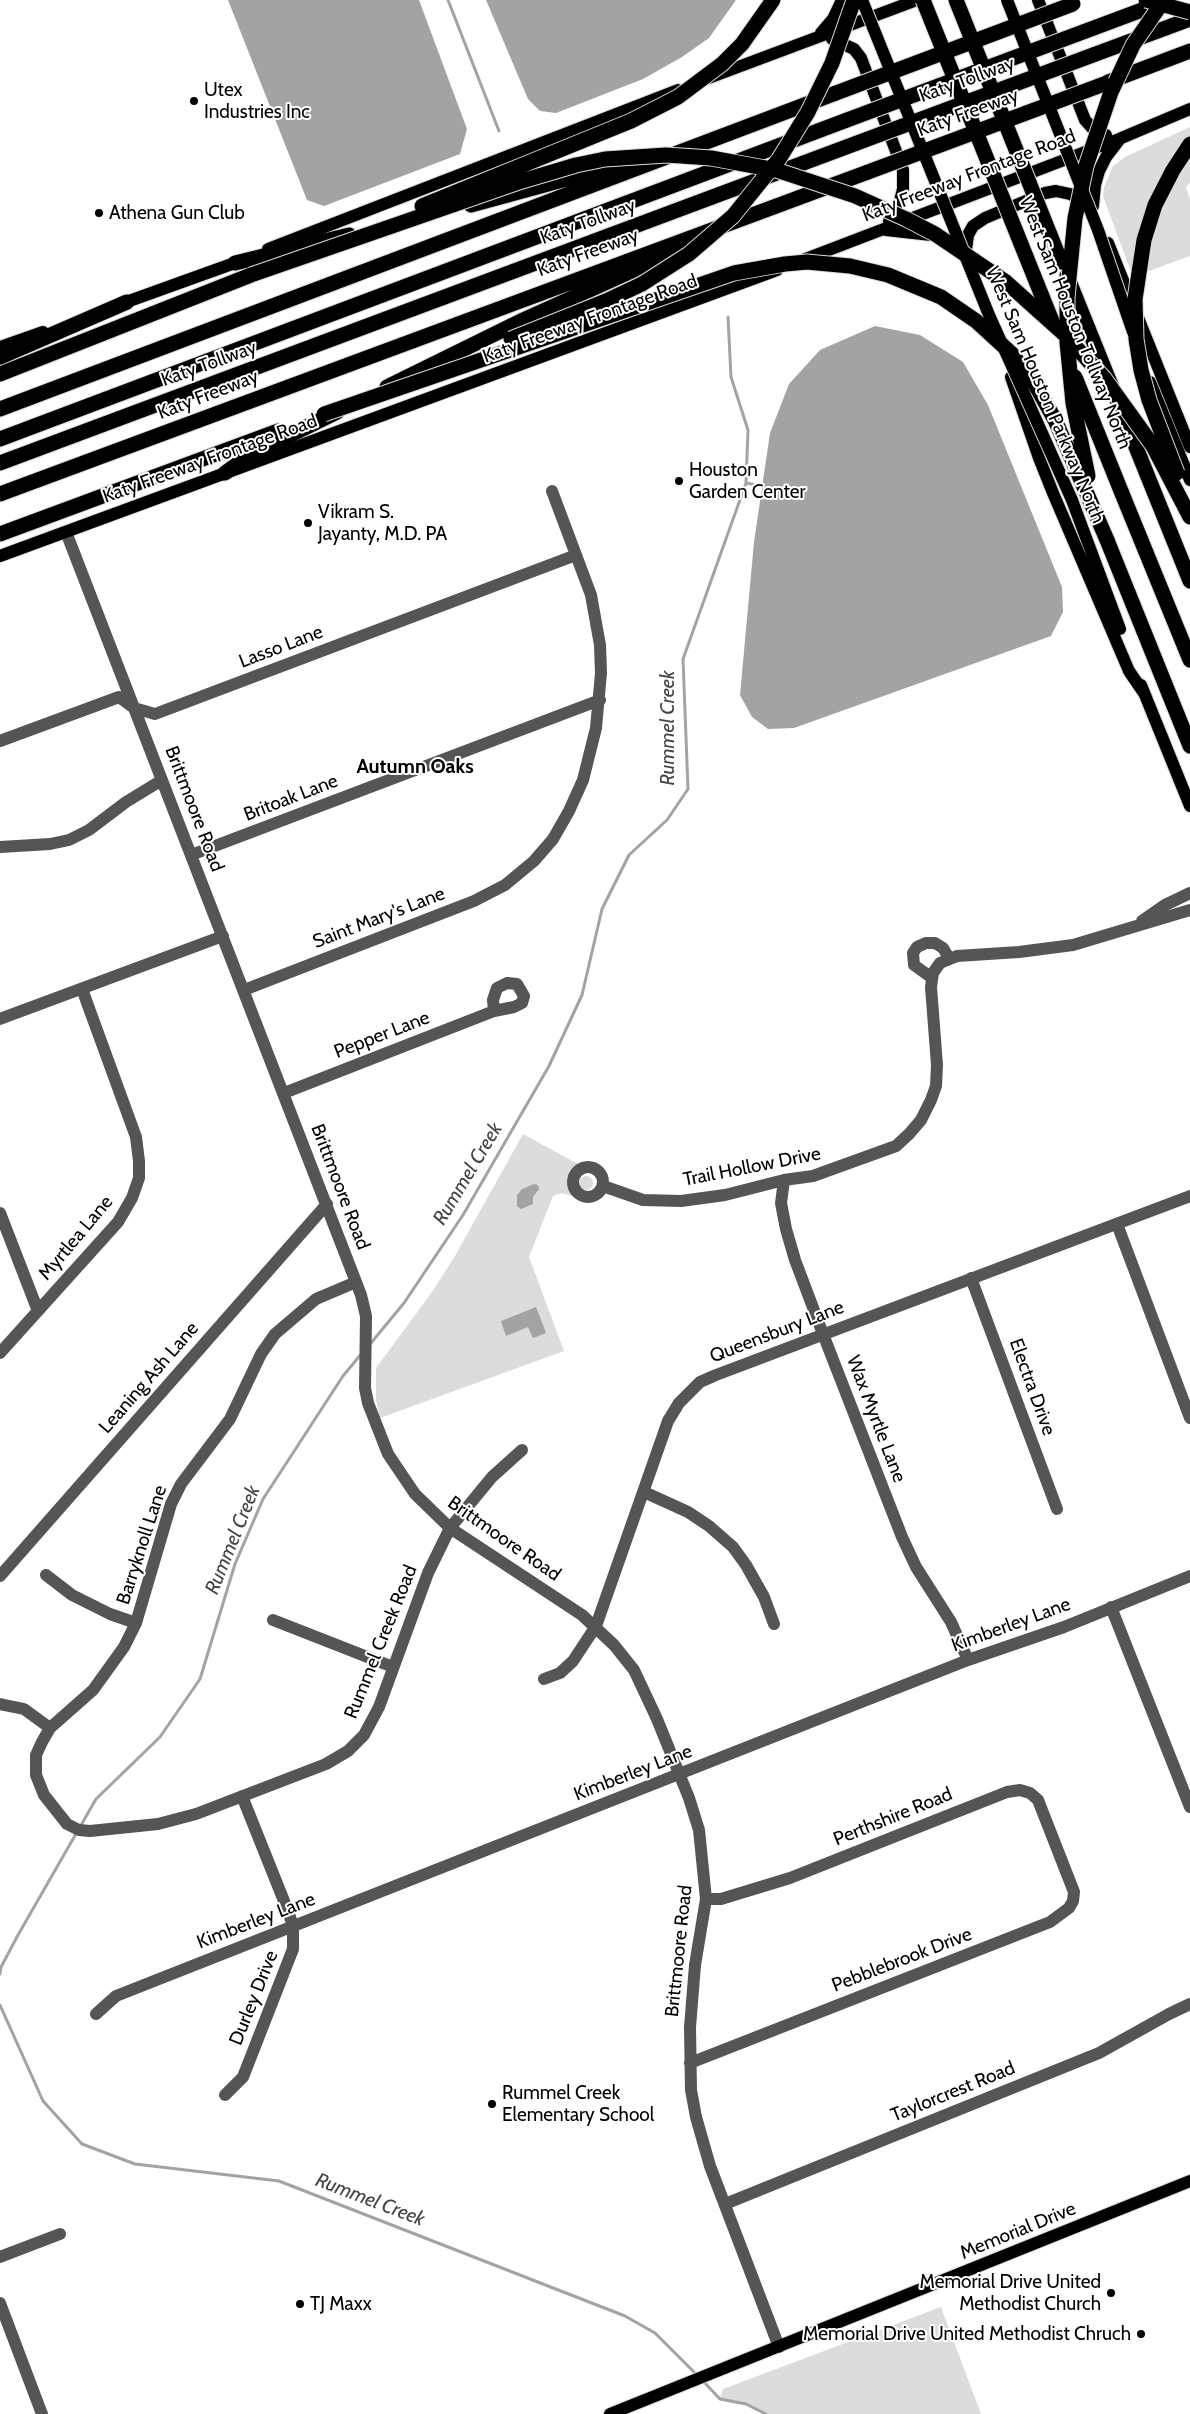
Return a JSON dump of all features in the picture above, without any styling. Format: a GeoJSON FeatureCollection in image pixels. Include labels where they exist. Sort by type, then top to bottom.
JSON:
{"type":"FeatureCollection","features":[{"type":"Feature","properties":{"kind":"highway"},"geometry":{"type":"LineString","coordinates":[[0,374],[251,276],[516,168],[666,104],[690,89],[722,64],[742,44],[773,0]]}},
{"type":"Feature","properties":{"kind":"highway"},"geometry":{"type":"LineString","coordinates":[[0,534],[324,414],[615,297],[657,275],[704,242],[748,200],[795,133],[832,63],[854,0]]}},
{"type":"Feature","properties":{"kind":"highway","name":"West Sam Houston Tollway North"},"geometry":{"type":"LineString","coordinates":[[923,0],[1190,660]]}},
{"type":"Feature","properties":{"kind":"highway","name":"West Sam Houston Tollway North"},"geometry":{"type":"LineString","coordinates":[[956,0],[1190,581]]}},
{"type":"Feature","properties":{"kind":"highway"},"geometry":{"type":"LineString","coordinates":[[1146,0],[1190,12]]}},
{"type":"Feature","properties":{"kind":"highway"},"geometry":{"type":"LineString","coordinates":[[1107,540],[1084,462],[1073,403],[1067,324],[1071,242],[1086,166],[1111,92],[1133,45],[1164,0]]}},
{"type":"Feature","properties":{"kind":"highway","name":"Katy Tollway"},"geometry":{"type":"LineString","coordinates":[[0,439],[1170,0]]}},
{"type":"Feature","properties":{"kind":"highway"},"geometry":{"type":"LineString","coordinates":[[0,409],[1078,2]]}},
{"type":"Feature","properties":{"kind":"highway","name":"Katy Tollway"},"geometry":{"type":"LineString","coordinates":[[0,463],[1190,19]]}},
{"type":"Feature","properties":{"kind":"highway","name":"Katy Freeway"},"geometry":{"type":"LineString","coordinates":[[0,494],[1190,51]]}},
{"type":"Feature","properties":{"kind":"highway"},"geometry":{"type":"LineString","coordinates":[[235,263],[522,192],[715,138]]}},
{"type":"Feature","properties":{"kind":"highway"},"geometry":{"type":"LineString","coordinates":[[1190,144],[1173,170],[1155,205],[1142,247],[1134,300],[1137,353],[1145,387],[1190,505]]}},
{"type":"Feature","properties":{"kind":"highway"},"geometry":{"type":"LineString","coordinates":[[251,276],[522,180],[605,159],[666,155],[711,158],[776,170],[855,196],[906,219],[935,234],[1006,282],[1075,346],[1118,397],[1153,446],[1190,517]]}},
{"type":"Feature","properties":{"kind":"highway"},"geometry":{"type":"LineString","coordinates":[[225,473],[250,455],[523,320],[635,272],[770,207]]}},
{"type":"Feature","properties":{"kind":"highway"},"geometry":{"type":"LineString","coordinates":[[324,414],[734,273],[807,262],[850,266],[888,274],[941,297],[976,321],[1012,354],[1036,386],[1048,408],[1107,540],[1190,746]]}},
{"type":"Feature","properties":{"kind":"highway"},"geometry":{"type":"LineString","coordinates":[[0,357],[126,302]]}},
{"type":"Feature","properties":{"kind":"main road"},"geometry":{"type":"LineString","coordinates":[[820,35],[834,19],[842,0]]}},
{"type":"Feature","properties":{"kind":"main road"},"geometry":{"type":"LineString","coordinates":[[863,0],[872,16],[950,204],[1039,458],[1129,671],[1144,693]]}},
{"type":"Feature","properties":{"kind":"main road","name":"West Sam Houston Parkway North"},"geometry":{"type":"LineString","coordinates":[[863,0],[989,315],[1072,500],[1144,693],[1190,806]]}},
{"type":"Feature","properties":{"kind":"main road"},"geometry":{"type":"LineString","coordinates":[[0,346],[235,263],[820,35],[917,0]]}},
{"type":"Feature","properties":{"kind":"main road"},"geometry":{"type":"LineString","coordinates":[[1007,0],[1098,230],[1150,382],[1190,480]]}},
{"type":"Feature","properties":{"kind":"main road"},"geometry":{"type":"LineString","coordinates":[[1011,0],[1190,447]]}},
{"type":"Feature","properties":{"kind":"main road"},"geometry":{"type":"LineString","coordinates":[[1038,0],[1085,120],[1094,130],[1119,139],[1106,156],[1099,171],[1095,185],[1093,206]]}},
{"type":"Feature","properties":{"kind":"main road"},"geometry":{"type":"LineString","coordinates":[[820,35],[854,49],[861,58],[903,170],[903,189],[898,209],[883,230]]}},
{"type":"Feature","properties":{"kind":"main road","name":"Katy Freeway Frontage Road"},"geometry":{"type":"LineString","coordinates":[[0,556],[883,230],[1119,139],[1190,109]]}},
{"type":"Feature","properties":{"kind":"main road"},"geometry":{"type":"LineString","coordinates":[[966,250],[968,235],[973,226],[985,218],[1045,193],[1056,191],[1070,194],[1093,206]]}},
{"type":"Feature","properties":{"kind":"main road"},"geometry":{"type":"LineString","coordinates":[[883,230],[921,233],[944,238],[966,250]]}},
{"type":"Feature","properties":{"kind":"main road","name":"Memorial Drive"},"geometry":{"type":"LineString","coordinates":[[610,2414],[632,2410],[673,2389],[1190,2181]]}},
{"type":"Feature","properties":{"kind":"street","name":"Saint Mary's Lane"},"geometry":{"type":"LineString","coordinates":[[244,990],[474,901],[505,885],[522,871],[553,839],[569,811],[583,780],[596,728],[601,672],[597,628],[591,595],[552,491]]}},
{"type":"Feature","properties":{"kind":"street","name":"Brittmoore Road"},"geometry":{"type":"LineString","coordinates":[[66,532],[356,1282],[366,1316],[365,1388],[368,1404],[378,1433],[398,1470],[415,1494],[450,1528],[596,1626],[634,1670],[680,1775],[699,1830],[706,1899],[695,1965],[690,2027],[693,2099],[703,2146],[779,2347]]}},
{"type":"Feature","properties":{"kind":"street","name":"Lasso Lane"},"geometry":{"type":"LineString","coordinates":[[0,741],[119,697],[134,708],[155,714],[576,555]]}},
{"type":"Feature","properties":{"kind":"street","name":"Britoak Lane"},"geometry":{"type":"LineString","coordinates":[[192,855],[600,700]]}},
{"type":"Feature","properties":{"kind":"street"},"geometry":{"type":"LineString","coordinates":[[0,847],[50,844],[69,840],[89,830],[126,802],[162,780]]}},
{"type":"Feature","properties":{"kind":"street"},"geometry":{"type":"LineString","coordinates":[[1136,925],[1165,906],[1190,893]]}},
{"type":"Feature","properties":{"kind":"street"},"geometry":{"type":"LineString","coordinates":[[949,958],[943,948],[935,944],[926,943],[917,947],[913,953],[914,965],[932,978],[935,967],[949,958],[1053,949],[1073,945],[1136,925],[1169,918],[1190,910]]}},
{"type":"Feature","properties":{"kind":"street"},"geometry":{"type":"LineString","coordinates":[[0,1019],[223,936]]}},
{"type":"Feature","properties":{"kind":"street","name":"Trail Hollow Drive"},"geometry":{"type":"LineString","coordinates":[[603,1186],[643,1200],[681,1201],[729,1194],[784,1180],[813,1176],[896,1146],[910,1134],[921,1120],[936,1086],[937,1066],[932,978]]}},
{"type":"Feature","properties":{"kind":"street","name":"Myrtlea Lane"},"geometry":{"type":"LineString","coordinates":[[0,1353],[118,1222],[132,1198],[139,1178],[136,1137],[82,989]]}},
{"type":"Feature","properties":{"kind":"street","name":"Pepper Lane"},"geometry":{"type":"LineString","coordinates":[[284,1093],[494,1011]]}},
{"type":"Feature","properties":{"kind":"street","name":"Wax Myrtle Lane"},"geometry":{"type":"LineString","coordinates":[[784,1180],[781,1203],[786,1228],[795,1260],[823,1334],[902,1537],[916,1567],[951,1622],[968,1660]]}},
{"type":"Feature","properties":{"kind":"street","name":"Queensbury Lane"},"geometry":{"type":"LineString","coordinates":[[544,1680],[560,1673],[573,1661],[596,1626],[668,1421],[688,1391],[716,1374],[1190,1196]]}},
{"type":"Feature","properties":{"kind":"street","name":"Leaning Ash Lane"},"geometry":{"type":"LineString","coordinates":[[0,1576],[327,1204]]}},
{"type":"Feature","properties":{"kind":"street"},"geometry":{"type":"LineString","coordinates":[[0,1212],[38,1311]]}},
{"type":"Feature","properties":{"kind":"street"},"geometry":{"type":"LineString","coordinates":[[1117,1224],[1190,1418]]}},
{"type":"Feature","properties":{"kind":"street","name":"Electra Drive"},"geometry":{"type":"LineString","coordinates":[[971,1278],[1057,1510]]}},
{"type":"Feature","properties":{"kind":"street","name":"Barryknoll Lane"},"geometry":{"type":"LineString","coordinates":[[50,1728],[93,1690],[124,1647],[136,1623],[170,1504],[181,1484],[230,1419],[261,1354],[275,1334],[316,1299],[356,1282]]}},
{"type":"Feature","properties":{"kind":"street","name":"Rummel Creek Road"},"geometry":{"type":"LineString","coordinates":[[50,1728],[36,1755],[36,1775],[44,1795],[67,1824],[79,1830],[90,1831],[158,1824],[196,1814],[326,1764],[348,1751],[364,1735],[379,1707],[428,1573],[450,1528],[492,1477],[522,1450]]}},
{"type":"Feature","properties":{"kind":"street"},"geometry":{"type":"LineString","coordinates":[[644,1492],[688,1512],[709,1526],[733,1547],[746,1565],[764,1597],[774,1624]]}},
{"type":"Feature","properties":{"kind":"street","name":"Barryknoll Lane"},"geometry":{"type":"LineString","coordinates":[[46,1575],[72,1595],[136,1623]]}},
{"type":"Feature","properties":{"kind":"street","name":"Kimberley Lane"},"geometry":{"type":"LineString","coordinates":[[96,2014],[116,1996],[968,1660],[1064,1627],[1190,1576]]}},
{"type":"Feature","properties":{"kind":"street"},"geometry":{"type":"LineString","coordinates":[[1111,1607],[1190,1807]]}},
{"type":"Feature","properties":{"kind":"street"},"geometry":{"type":"LineString","coordinates":[[273,1620],[393,1667]]}},
{"type":"Feature","properties":{"kind":"street"},"geometry":{"type":"LineString","coordinates":[[0,1704],[24,1709],[50,1728]]}},
{"type":"Feature","properties":{"kind":"street","name":"Perthshire Road"},"geometry":{"type":"LineString","coordinates":[[706,1899],[721,1899],[790,1878],[1007,1792],[1020,1790],[1030,1793],[1038,1800],[1059,1852]]}},
{"type":"Feature","properties":{"kind":"street","name":"Durley Drive"},"geometry":{"type":"LineString","coordinates":[[225,2095],[242,2077],[293,1949],[293,1926],[242,1796]]}},
{"type":"Feature","properties":{"kind":"street","name":"Pebblebrook Drive"},"geometry":{"type":"LineString","coordinates":[[690,2063],[1055,1919],[1069,1908],[1074,1892],[1059,1852]]}},
{"type":"Feature","properties":{"kind":"street","name":"Taylorcrest Road"},"geometry":{"type":"LineString","coordinates":[[725,2204],[1099,2053],[1190,2004]]}},
{"type":"Feature","properties":{"kind":"street"},"geometry":{"type":"LineString","coordinates":[[0,2257],[60,2234]]}},
{"type":"Feature","properties":{"kind":"street"},"geometry":{"type":"LineString","coordinates":[[0,2303],[42,2414]]}},
{"type":"Feature","properties":{"kind":"shaded area"},"geometry":{"type":"Polygon","coordinates":[[[228,0],[419,0],[467,129],[460,154],[324,206],[307,200],[228,0]]]}},
{"type":"Feature","properties":{"kind":"shaded area"},"geometry":{"type":"Polygon","coordinates":[[[486,0],[736,0],[709,38],[682,57],[643,79],[556,113],[540,111],[528,99],[486,0]]]}},
{"type":"Feature","properties":{"kind":"shaded area"},"geometry":{"type":"Polygon","coordinates":[[[1190,127],[1190,182],[1186,188],[1190,199],[1190,256],[1133,277],[1103,196],[1104,187],[1113,166],[1125,157],[1190,127]]]}},
{"type":"Feature","properties":{"kind":"shaded area"},"geometry":{"type":"Polygon","coordinates":[[[875,326],[920,335],[963,362],[988,405],[1062,587],[1063,612],[1051,636],[794,728],[768,729],[752,717],[740,695],[754,542],[770,433],[789,384],[820,350],[875,326]]]}},
{"type":"Feature","properties":{"kind":"shaded area"},"geometry":{"type":"Polygon","coordinates":[[[523,1134],[578,1164],[570,1171],[567,1178],[572,1196],[562,1193],[553,1196],[529,1257],[564,1351],[380,1418],[376,1400],[376,1368],[432,1292],[455,1256],[523,1134]]]}},
{"type":"Feature","properties":{"kind":"shaded area"},"geometry":{"type":"Polygon","coordinates":[[[583,1176],[589,1176],[593,1183],[589,1190],[583,1190],[579,1186],[579,1180],[583,1176]]]}},
{"type":"Feature","properties":{"kind":"shaded area"},"geometry":{"type":"Polygon","coordinates":[[[534,1184],[538,1185],[539,1189],[533,1197],[533,1204],[521,1209],[517,1206],[517,1195],[522,1189],[534,1184]]]}},
{"type":"Feature","properties":{"kind":"shaded area"},"geometry":{"type":"Polygon","coordinates":[[[536,1307],[546,1333],[533,1338],[528,1327],[506,1336],[501,1321],[536,1307]]]}},
{"type":"Feature","properties":{"kind":"shaded area"},"geometry":{"type":"Polygon","coordinates":[[[941,2307],[981,2414],[766,2414],[746,2404],[720,2399],[723,2389],[941,2307]]]}},
{"type":"Feature","properties":{"kind":"waterway","name":"Rummel Creek"},"geometry":{"type":"LineString","coordinates":[[448,0],[499,131]]}},
{"type":"Feature","properties":{"kind":"waterway","name":"Rummel Creek"},"geometry":{"type":"LineString","coordinates":[[371,1343],[404,1303],[463,1215],[549,1066],[582,995],[602,909],[629,855],[667,820],[688,789],[683,659],[746,483],[748,430],[731,377],[728,317]]}},
{"type":"Feature","properties":{"kind":"waterway"},"geometry":{"type":"LineString","coordinates":[[746,483],[762,486]]}},
{"type":"Feature","properties":{"kind":"waterway","name":"Rummel Creek"},"geometry":{"type":"LineString","coordinates":[[80,1827],[96,1799],[160,1737],[200,1679],[235,1564],[263,1499],[343,1376],[362,1353]]}},
{"type":"Feature","properties":{"kind":"waterway","name":"Rummel Creek"},"geometry":{"type":"LineString","coordinates":[[0,1974],[1,1967],[18,1935],[77,1832]]}},
{"type":"Feature","properties":{"kind":"waterway","name":"Rummel Creek"},"geometry":{"type":"LineString","coordinates":[[0,2005],[43,2101],[82,2144],[135,2164],[279,2181],[625,2316],[655,2333],[697,2375]]}},
{"type":"Feature","properties":{"kind":"waterway","name":"Rummel Creek"},"geometry":{"type":"LineString","coordinates":[[703,2381],[720,2399],[746,2404],[766,2414]]}},
{"type":"Feature","properties":{"kind":"place","name":"Utex Industries Inc"},"geometry":{"type":"Point","coordinates":[194,101]}},
{"type":"Feature","properties":{"kind":"place","name":"Athena Gun Club"},"geometry":{"type":"Point","coordinates":[99,213]}},
{"type":"Feature","properties":{"kind":"place","name":"Houston Garden Center"},"geometry":{"type":"Point","coordinates":[679,481]}},
{"type":"Feature","properties":{"kind":"place","name":"Vikram S. Jayanty, M.D. PA"},"geometry":{"type":"Point","coordinates":[308,523]}},
{"type":"Feature","properties":{"kind":"place","name":"Rummel Creek Elementary School"},"geometry":{"type":"Point","coordinates":[492,2104]}},
{"type":"Feature","properties":{"kind":"place","name":"Memorial Drive United Methodist Church"},"geometry":{"type":"Point","coordinates":[1111,2293]}},
{"type":"Feature","properties":{"kind":"place","name":"TJ Maxx"},"geometry":{"type":"Point","coordinates":[300,2304]}},
{"type":"Feature","properties":{"kind":"place","name":"Memorial Drive United Methodist Chruch"},"geometry":{"type":"Point","coordinates":[1141,2334]}},
{"type":"Feature","properties":{"kind":"district","name":"Autumn Oaks"},"geometry":{"type":"Point","coordinates":[415,767]}}]}
